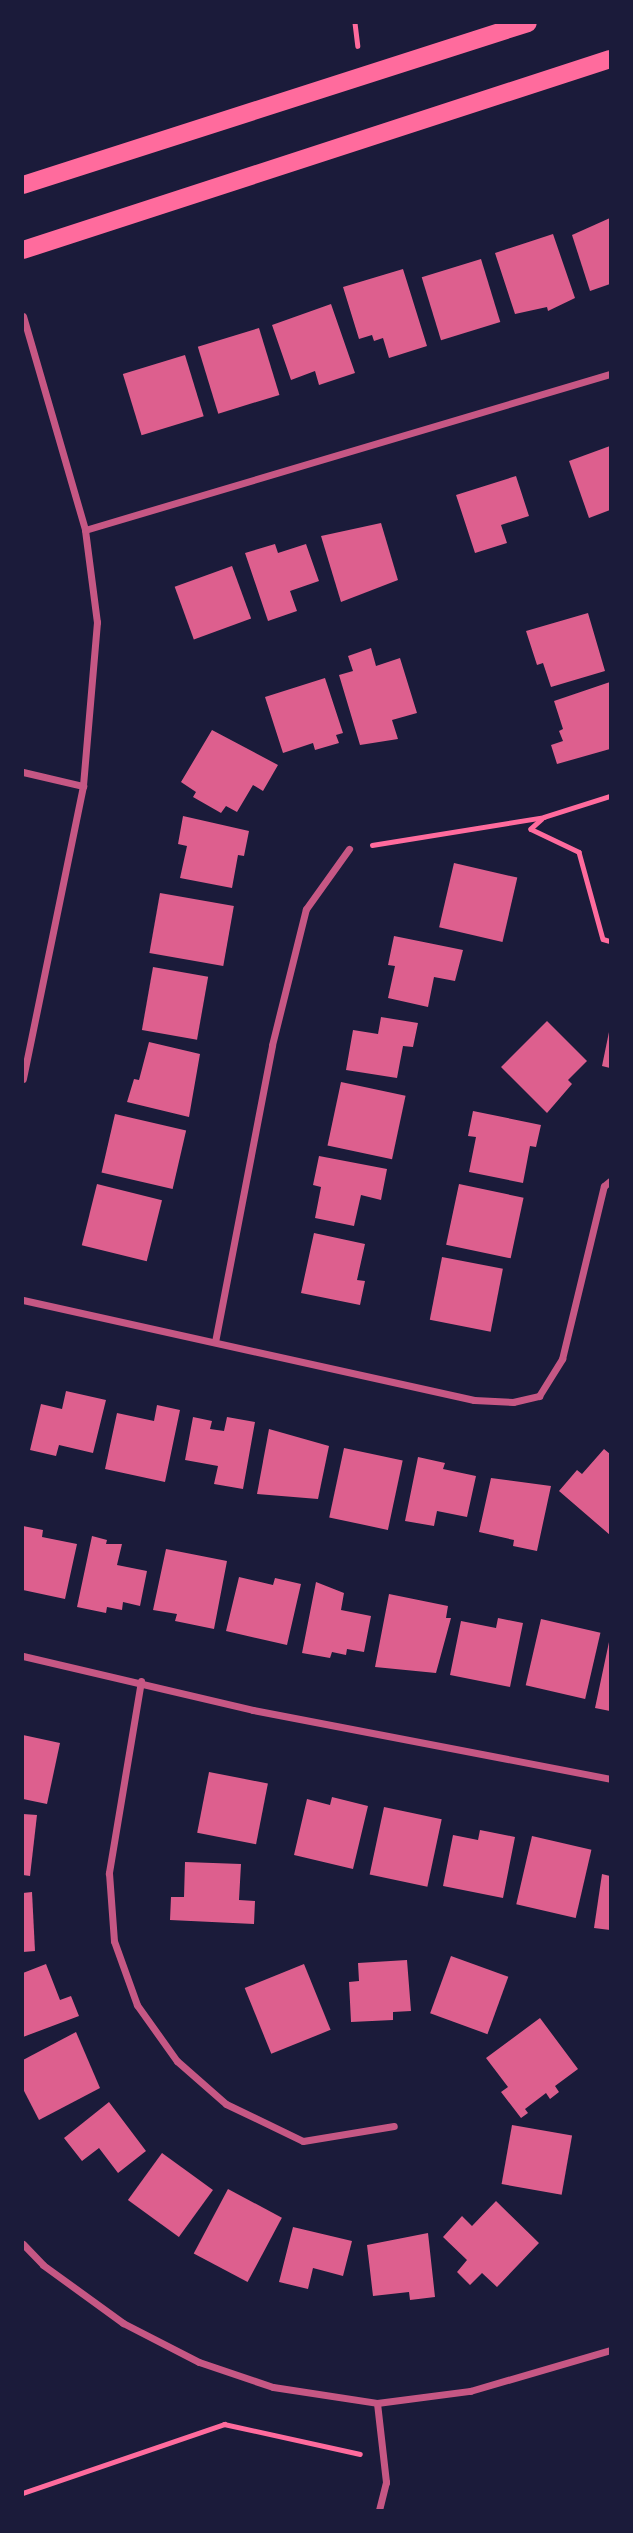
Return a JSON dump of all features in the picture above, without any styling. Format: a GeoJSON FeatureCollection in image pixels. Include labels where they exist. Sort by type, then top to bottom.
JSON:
{"type":"FeatureCollection","features":[{"type":"Feature","properties":{"kind":"main road"},"geometry":{"type":"LineString","coordinates":[[23,185],[528,23]]}},
{"type":"Feature","properties":{"kind":"main road"},"geometry":{"type":"LineString","coordinates":[[23,250],[610,59]]}},
{"type":"Feature","properties":{"kind":"street"},"geometry":{"type":"LineString","coordinates":[[23,316],[85,530],[97,622],[83,786],[23,1079]]}},
{"type":"Feature","properties":{"kind":"street"},"geometry":{"type":"LineString","coordinates":[[85,530],[610,374]]}},
{"type":"Feature","properties":{"kind":"street"},"geometry":{"type":"LineString","coordinates":[[23,772],[83,786]]}},
{"type":"Feature","properties":{"kind":"street"},"geometry":{"type":"LineString","coordinates":[[215,1342],[272,1045],[306,909],[349,849]]}},
{"type":"Feature","properties":{"kind":"street"},"geometry":{"type":"LineString","coordinates":[[23,1300],[474,1400],[513,1402],[539,1396],[562,1359],[604,1186],[610,1181]]}},
{"type":"Feature","properties":{"kind":"street"},"geometry":{"type":"LineString","coordinates":[[23,1656],[141,1681],[253,1710],[610,1779]]}},
{"type":"Feature","properties":{"kind":"street"},"geometry":{"type":"LineString","coordinates":[[141,1681],[109,1873],[114,1941],[138,2005],[177,2061],[226,2104],[303,2141],[394,2126]]}},
{"type":"Feature","properties":{"kind":"street"},"geometry":{"type":"LineString","coordinates":[[23,2244],[97,2307],[199,2362],[273,2387],[377,2403],[470,2391],[610,2350]]}},
{"type":"Feature","properties":{"kind":"street"},"geometry":{"type":"LineString","coordinates":[[377,2403],[386,2482],[379,2510]]}},
{"type":"Feature","properties":{"kind":"path"},"geometry":{"type":"LineString","coordinates":[[355,23],[358,46]]}},
{"type":"Feature","properties":{"kind":"path"},"geometry":{"type":"LineString","coordinates":[[349,849],[544,817],[610,796]]}},
{"type":"Feature","properties":{"kind":"path"},"geometry":{"type":"LineString","coordinates":[[544,817],[531,829],[579,852],[603,939],[610,941]]}},
{"type":"Feature","properties":{"kind":"path"},"geometry":{"type":"LineString","coordinates":[[23,2493],[224,2424],[383,2460]]}},
{"type":"Feature","properties":{"kind":"building"},"geometry":{"type":"Polygon","coordinates":[[[610,218],[610,284],[590,291],[572,235],[610,218]]]}},
{"type":"Feature","properties":{"kind":"building"},"geometry":{"type":"Polygon","coordinates":[[[553,234],[575,298],[548,311],[547,307],[515,314],[495,253],[553,234]]]}},
{"type":"Feature","properties":{"kind":"building"},"geometry":{"type":"Polygon","coordinates":[[[481,259],[500,322],[441,340],[422,277],[481,259]]]}},
{"type":"Feature","properties":{"kind":"building"},"geometry":{"type":"Polygon","coordinates":[[[403,269],[427,346],[389,358],[383,338],[374,341],[372,335],[359,339],[343,287],[403,269]]]}},
{"type":"Feature","properties":{"kind":"building"},"geometry":{"type":"Polygon","coordinates":[[[331,304],[355,373],[319,385],[315,371],[291,380],[272,325],[331,304]]]}},
{"type":"Feature","properties":{"kind":"building"},"geometry":{"type":"Polygon","coordinates":[[[259,328],[279,395],[218,414],[198,347],[259,328]]]}},
{"type":"Feature","properties":{"kind":"building"},"geometry":{"type":"Polygon","coordinates":[[[185,355],[204,416],[142,435],[123,374],[185,355]]]}},
{"type":"Feature","properties":{"kind":"building"},"geometry":{"type":"Polygon","coordinates":[[[610,446],[610,510],[589,518],[569,461],[610,446]]]}},
{"type":"Feature","properties":{"kind":"building"},"geometry":{"type":"Polygon","coordinates":[[[516,476],[529,516],[501,525],[507,543],[475,553],[456,495],[516,476]]]}},
{"type":"Feature","properties":{"kind":"building"},"geometry":{"type":"Polygon","coordinates":[[[381,523],[398,580],[341,602],[321,536],[381,523]]]}},
{"type":"Feature","properties":{"kind":"building"},"geometry":{"type":"Polygon","coordinates":[[[275,544],[278,553],[306,544],[319,581],[290,591],[297,611],[268,621],[245,553],[275,544]]]}},
{"type":"Feature","properties":{"kind":"building"},"geometry":{"type":"Polygon","coordinates":[[[232,566],[251,619],[194,639],[175,587],[232,566]]]}},
{"type":"Feature","properties":{"kind":"building"},"geometry":{"type":"Polygon","coordinates":[[[588,613],[605,671],[551,687],[543,663],[537,665],[526,631],[588,613]]]}},
{"type":"Feature","properties":{"kind":"building"},"geometry":{"type":"Polygon","coordinates":[[[371,648],[376,666],[400,658],[417,713],[392,720],[398,739],[360,745],[339,675],[353,671],[348,656],[371,648]]]}},
{"type":"Feature","properties":{"kind":"building"},"geometry":{"type":"Polygon","coordinates":[[[325,678],[343,733],[336,735],[339,743],[315,750],[313,743],[283,753],[265,697],[325,678]]]}},
{"type":"Feature","properties":{"kind":"building"},"geometry":{"type":"Polygon","coordinates":[[[610,682],[610,749],[557,764],[551,745],[563,741],[559,731],[563,729],[554,701],[610,682]]]}},
{"type":"Feature","properties":{"kind":"building"},"geometry":{"type":"Polygon","coordinates":[[[212,730],[278,765],[263,791],[253,785],[237,812],[226,806],[221,813],[193,797],[196,792],[181,782],[212,730]]]}},
{"type":"Feature","properties":{"kind":"building"},"geometry":{"type":"Polygon","coordinates":[[[183,816],[249,831],[244,856],[238,855],[232,888],[180,878],[187,846],[178,844],[183,816]]]}},
{"type":"Feature","properties":{"kind":"building"},"geometry":{"type":"Polygon","coordinates":[[[454,863],[517,878],[502,942],[439,927],[454,863]]]}},
{"type":"Feature","properties":{"kind":"building"},"geometry":{"type":"Polygon","coordinates":[[[160,893],[234,906],[223,966],[149,953],[160,893]]]}},
{"type":"Feature","properties":{"kind":"building"},"geometry":{"type":"Polygon","coordinates":[[[394,936],[463,950],[455,981],[434,977],[428,1007],[388,998],[395,966],[388,965],[394,936]]]}},
{"type":"Feature","properties":{"kind":"building"},"geometry":{"type":"Polygon","coordinates":[[[153,967],[208,977],[197,1040],[142,1030],[153,967]]]}},
{"type":"Feature","properties":{"kind":"building"},"geometry":{"type":"Polygon","coordinates":[[[381,1017],[418,1023],[413,1047],[403,1046],[397,1078],[346,1070],[353,1030],[378,1034],[381,1017]]]}},
{"type":"Feature","properties":{"kind":"building"},"geometry":{"type":"Polygon","coordinates":[[[547,1021],[587,1061],[568,1080],[572,1084],[547,1113],[501,1067],[547,1021]]]}},
{"type":"Feature","properties":{"kind":"building"},"geometry":{"type":"Polygon","coordinates":[[[610,1032],[610,1068],[602,1066],[610,1032]]]}},
{"type":"Feature","properties":{"kind":"building"},"geometry":{"type":"Polygon","coordinates":[[[149,1042],[200,1054],[189,1117],[127,1102],[134,1079],[139,1080],[149,1042]]]}},
{"type":"Feature","properties":{"kind":"building"},"geometry":{"type":"Polygon","coordinates":[[[341,1082],[406,1096],[392,1159],[327,1146],[341,1082]]]}},
{"type":"Feature","properties":{"kind":"building"},"geometry":{"type":"Polygon","coordinates":[[[473,1111],[541,1125],[536,1147],[530,1146],[523,1183],[469,1172],[476,1137],[468,1136],[473,1111]]]}},
{"type":"Feature","properties":{"kind":"building"},"geometry":{"type":"Polygon","coordinates":[[[115,1114],[186,1130],[173,1189],[102,1172],[115,1114]]]}},
{"type":"Feature","properties":{"kind":"building"},"geometry":{"type":"Polygon","coordinates":[[[319,1156],[387,1169],[381,1200],[361,1195],[354,1226],[315,1218],[321,1187],[313,1185],[319,1156]]]}},
{"type":"Feature","properties":{"kind":"building"},"geometry":{"type":"Polygon","coordinates":[[[97,1184],[162,1200],[147,1261],[82,1245],[97,1184]]]}},
{"type":"Feature","properties":{"kind":"building"},"geometry":{"type":"Polygon","coordinates":[[[459,1184],[524,1198],[511,1258],[446,1245],[459,1184]]]}},
{"type":"Feature","properties":{"kind":"building"},"geometry":{"type":"Polygon","coordinates":[[[314,1233],[365,1244],[357,1280],[365,1281],[360,1305],[301,1293],[314,1233]]]}},
{"type":"Feature","properties":{"kind":"building"},"geometry":{"type":"Polygon","coordinates":[[[442,1257],[503,1269],[491,1332],[430,1320],[442,1257]]]}},
{"type":"Feature","properties":{"kind":"building"},"geometry":{"type":"Polygon","coordinates":[[[66,1391],[106,1400],[93,1453],[59,1445],[56,1456],[30,1450],[41,1404],[62,1409],[66,1391]]]}},
{"type":"Feature","properties":{"kind":"building"},"geometry":{"type":"Polygon","coordinates":[[[157,1405],[180,1410],[165,1482],[105,1469],[117,1413],[154,1421],[157,1405]]]}},
{"type":"Feature","properties":{"kind":"building"},"geometry":{"type":"Polygon","coordinates":[[[193,1417],[212,1421],[210,1429],[224,1431],[227,1417],[255,1422],[243,1489],[214,1484],[218,1466],[185,1460],[193,1417]]]}},
{"type":"Feature","properties":{"kind":"building"},"geometry":{"type":"Polygon","coordinates":[[[269,1429],[329,1446],[318,1499],[257,1494],[269,1429]]]}},
{"type":"Feature","properties":{"kind":"building"},"geometry":{"type":"Polygon","coordinates":[[[344,1448],[403,1460],[388,1530],[329,1517],[344,1448]]]}},
{"type":"Feature","properties":{"kind":"building"},"geometry":{"type":"Polygon","coordinates":[[[604,1449],[610,1454],[610,1535],[559,1491],[577,1470],[582,1474],[604,1449]]]}},
{"type":"Feature","properties":{"kind":"building"},"geometry":{"type":"Polygon","coordinates":[[[418,1457],[445,1463],[443,1469],[476,1476],[467,1517],[437,1511],[434,1526],[405,1521],[418,1457]]]}},
{"type":"Feature","properties":{"kind":"building"},"geometry":{"type":"Polygon","coordinates":[[[491,1478],[551,1486],[537,1551],[513,1546],[514,1540],[479,1532],[491,1478]]]}},
{"type":"Feature","properties":{"kind":"building"},"geometry":{"type":"Polygon","coordinates":[[[23,1526],[43,1530],[42,1537],[77,1544],[65,1599],[23,1590],[23,1526]]]}},
{"type":"Feature","properties":{"kind":"building"},"geometry":{"type":"Polygon","coordinates":[[[92,1536],[107,1540],[106,1544],[122,1544],[117,1565],[147,1571],[140,1606],[123,1602],[122,1610],[107,1607],[106,1613],[77,1607],[92,1536]]]}},
{"type":"Feature","properties":{"kind":"building"},"geometry":{"type":"Polygon","coordinates":[[[166,1549],[227,1561],[214,1629],[175,1621],[177,1614],[153,1610],[166,1549]]]}},
{"type":"Feature","properties":{"kind":"building"},"geometry":{"type":"Polygon","coordinates":[[[239,1577],[273,1585],[275,1578],[301,1584],[287,1645],[226,1631],[239,1577]]]}},
{"type":"Feature","properties":{"kind":"building"},"geometry":{"type":"Polygon","coordinates":[[[316,1582],[344,1593],[341,1610],[371,1616],[364,1652],[347,1649],[346,1655],[332,1652],[330,1658],[302,1653],[316,1582]]]}},
{"type":"Feature","properties":{"kind":"building"},"geometry":{"type":"Polygon","coordinates":[[[389,1594],[448,1606],[446,1618],[451,1618],[436,1673],[375,1667],[389,1594]]]}},
{"type":"Feature","properties":{"kind":"building"},"geometry":{"type":"Polygon","coordinates":[[[498,1618],[523,1623],[510,1687],[450,1675],[461,1621],[496,1628],[498,1618]]]}},
{"type":"Feature","properties":{"kind":"building"},"geometry":{"type":"Polygon","coordinates":[[[541,1619],[600,1633],[585,1699],[526,1685],[541,1619]]]}},
{"type":"Feature","properties":{"kind":"building"},"geometry":{"type":"Polygon","coordinates":[[[610,1642],[610,1711],[595,1708],[610,1642]]]}},
{"type":"Feature","properties":{"kind":"building"},"geometry":{"type":"Polygon","coordinates":[[[23,1735],[60,1743],[47,1804],[23,1799],[23,1735]]]}},
{"type":"Feature","properties":{"kind":"building"},"geometry":{"type":"Polygon","coordinates":[[[209,1772],[268,1783],[256,1844],[197,1833],[209,1772]]]}},
{"type":"Feature","properties":{"kind":"building"},"geometry":{"type":"Polygon","coordinates":[[[332,1797],[368,1806],[353,1869],[294,1855],[307,1799],[330,1805],[332,1797]]]}},
{"type":"Feature","properties":{"kind":"building"},"geometry":{"type":"Polygon","coordinates":[[[384,1807],[442,1819],[427,1887],[370,1874],[384,1807]]]}},
{"type":"Feature","properties":{"kind":"building"},"geometry":{"type":"Polygon","coordinates":[[[23,1814],[37,1815],[30,1876],[23,1875],[23,1814]]]}},
{"type":"Feature","properties":{"kind":"building"},"geometry":{"type":"Polygon","coordinates":[[[480,1830],[515,1837],[503,1898],[443,1886],[453,1835],[478,1840],[480,1830]]]}},
{"type":"Feature","properties":{"kind":"building"},"geometry":{"type":"Polygon","coordinates":[[[532,1836],[591,1850],[576,1918],[516,1904],[532,1836]]]}},
{"type":"Feature","properties":{"kind":"building"},"geometry":{"type":"Polygon","coordinates":[[[185,1862],[241,1864],[239,1900],[255,1901],[254,1924],[170,1920],[171,1897],[184,1897],[185,1862]]]}},
{"type":"Feature","properties":{"kind":"building"},"geometry":{"type":"Polygon","coordinates":[[[602,1874],[610,1876],[610,1930],[594,1928],[602,1874]]]}},
{"type":"Feature","properties":{"kind":"building"},"geometry":{"type":"Polygon","coordinates":[[[32,1892],[35,1951],[23,1952],[23,1893],[32,1892]]]}},
{"type":"Feature","properties":{"kind":"building"},"geometry":{"type":"Polygon","coordinates":[[[451,1956],[508,1977],[487,2034],[430,2013],[451,1956]]]}},
{"type":"Feature","properties":{"kind":"building"},"geometry":{"type":"Polygon","coordinates":[[[407,1960],[411,2011],[393,2012],[393,2020],[351,2022],[349,1982],[359,1981],[358,1963],[407,1960]]]}},
{"type":"Feature","properties":{"kind":"building"},"geometry":{"type":"Polygon","coordinates":[[[46,1964],[60,2000],[71,1996],[79,2016],[23,2037],[23,1973],[46,1964]]]}},
{"type":"Feature","properties":{"kind":"building"},"geometry":{"type":"Polygon","coordinates":[[[304,1964],[331,2030],[271,2054],[245,1988],[304,1964]]]}},
{"type":"Feature","properties":{"kind":"building"},"geometry":{"type":"Polygon","coordinates":[[[540,2018],[578,2069],[555,2086],[559,2092],[550,2099],[546,2093],[525,2109],[528,2113],[521,2118],[501,2092],[508,2087],[486,2058],[540,2018]]]}},
{"type":"Feature","properties":{"kind":"building"},"geometry":{"type":"Polygon","coordinates":[[[76,2032],[100,2088],[39,2120],[23,2089],[23,2060],[76,2032]]]}},
{"type":"Feature","properties":{"kind":"building"},"geometry":{"type":"Polygon","coordinates":[[[109,2102],[146,2151],[118,2173],[99,2148],[82,2161],[64,2138],[109,2102]]]}},
{"type":"Feature","properties":{"kind":"building"},"geometry":{"type":"Polygon","coordinates":[[[512,2125],[572,2136],[562,2195],[502,2184],[512,2125]]]}},
{"type":"Feature","properties":{"kind":"building"},"geometry":{"type":"Polygon","coordinates":[[[162,2153],[213,2190],[179,2237],[128,2200],[162,2153]]]}},
{"type":"Feature","properties":{"kind":"building"},"geometry":{"type":"Polygon","coordinates":[[[228,2189],[282,2218],[248,2282],[194,2253],[228,2189]]]}},
{"type":"Feature","properties":{"kind":"building"},"geometry":{"type":"Polygon","coordinates":[[[496,2201],[539,2243],[497,2287],[482,2273],[470,2285],[457,2272],[467,2260],[443,2237],[462,2216],[472,2226],[496,2201]]]}},
{"type":"Feature","properties":{"kind":"building"},"geometry":{"type":"Polygon","coordinates":[[[293,2227],[352,2241],[343,2276],[313,2268],[308,2289],[279,2282],[293,2227]]]}},
{"type":"Feature","properties":{"kind":"building"},"geometry":{"type":"Polygon","coordinates":[[[428,2233],[435,2297],[410,2300],[409,2292],[373,2296],[367,2245],[428,2233]]]}}]}
